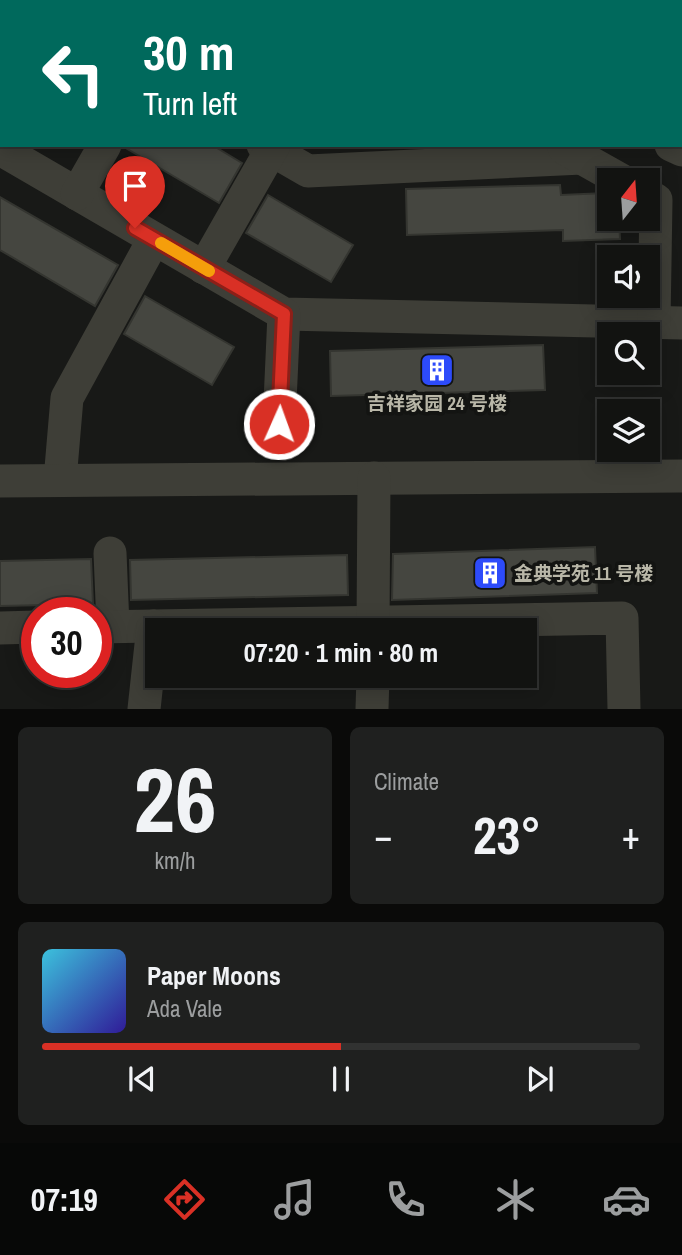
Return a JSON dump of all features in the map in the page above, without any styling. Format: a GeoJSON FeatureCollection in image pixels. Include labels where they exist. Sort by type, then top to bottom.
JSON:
{"type":"FeatureCollection","features":[{"type":"Feature","properties":{"kind":"street"},"geometry":{"type":"LineString","coordinates":[[77,194],[104,147]]}},
{"type":"Feature","properties":{"kind":"street"},"geometry":{"type":"LineString","coordinates":[[204,268],[270,147],[308,171],[571,152],[600,168]]}},
{"type":"Feature","properties":{"kind":"street"},"geometry":{"type":"LineString","coordinates":[[0,149],[284,314],[668,323],[659,231]]}},
{"type":"Feature","properties":{"kind":"street"},"geometry":{"type":"LineString","coordinates":[[60,481],[67,398],[154,239]]}},
{"type":"Feature","properties":{"kind":"street"},"geometry":{"type":"LineString","coordinates":[[279,424],[284,314]]}},
{"type":"Feature","properties":{"kind":"street"},"geometry":{"type":"LineString","coordinates":[[0,481],[682,476]]}},
{"type":"Feature","properties":{"kind":"street"},"geometry":{"type":"LineString","coordinates":[[373,618],[374,478]]}},
{"type":"Feature","properties":{"kind":"street"},"geometry":{"type":"LineString","coordinates":[[107,597],[110,553]]}},
{"type":"Feature","properties":{"kind":"street"},"geometry":{"type":"LineString","coordinates":[[537,621],[622,618],[624,709]]}},
{"type":"Feature","properties":{"kind":"street"},"geometry":{"type":"LineString","coordinates":[[112,626],[145,626]]}},
{"type":"Feature","properties":{"kind":"street"},"geometry":{"type":"LineString","coordinates":[[0,628],[21,628]]}},
{"type":"Feature","properties":{"kind":"street"},"geometry":{"type":"LineString","coordinates":[[144,709],[146,688]]}},
{"type":"Feature","properties":{"kind":"street"},"geometry":{"type":"LineString","coordinates":[[372,709],[373,688]]}},
{"type":"Feature","properties":{"kind":"building"},"geometry":{"type":"Polygon","coordinates":[[[124,147],[215,147],[242,163],[219,203],[124,147]]]}},
{"type":"Feature","properties":{"kind":"building"},"geometry":{"type":"Polygon","coordinates":[[[560,185],[561,195],[597,193],[597,231],[620,231],[620,239],[563,241],[563,230],[407,235],[406,189],[560,185]]]}},
{"type":"Feature","properties":{"kind":"building"},"geometry":{"type":"Polygon","coordinates":[[[268,195],[353,245],[331,282],[246,233],[268,195]]]}},
{"type":"Feature","properties":{"kind":"building"},"geometry":{"type":"Polygon","coordinates":[[[0,197],[118,265],[95,306],[0,250],[0,197]]]}},
{"type":"Feature","properties":{"kind":"building"},"geometry":{"type":"Polygon","coordinates":[[[145,296],[234,347],[212,385],[124,334],[145,296]]]}},
{"type":"Feature","properties":{"kind":"building","name":"吉祥家园 24 号楼"},"geometry":{"type":"Polygon","coordinates":[[[543,345],[545,390],[331,396],[330,351],[543,345]]]}},
{"type":"Feature","properties":{"kind":"building","name":"金典学苑 11 号楼"},"geometry":{"type":"Polygon","coordinates":[[[595,547],[597,593],[392,600],[393,554],[595,547]]]}},
{"type":"Feature","properties":{"kind":"building"},"geometry":{"type":"Polygon","coordinates":[[[347,555],[348,595],[131,600],[130,560],[347,555]]]}},
{"type":"Feature","properties":{"kind":"building"},"geometry":{"type":"Polygon","coordinates":[[[91,559],[93,597],[21,597],[21,606],[0,606],[0,561],[91,559]]]}},
{"type":"Feature","properties":{"kind":"slow traffic"},"geometry":{"type":"LineString","coordinates":[[161,243],[209,271]]}},
{"type":"Feature","properties":{"kind":"place","name":"吉祥家园 24 号楼"},"geometry":{"type":"Point","coordinates":[437,370]}},
{"type":"Feature","properties":{"kind":"place","name":"金典学苑 11 号楼"},"geometry":{"type":"Point","coordinates":[490,573]}},
{"type":"Feature","properties":{"kind":"route"},"geometry":{"type":"LineString","coordinates":[[135,228],[284,314],[279,424]]}}]}
